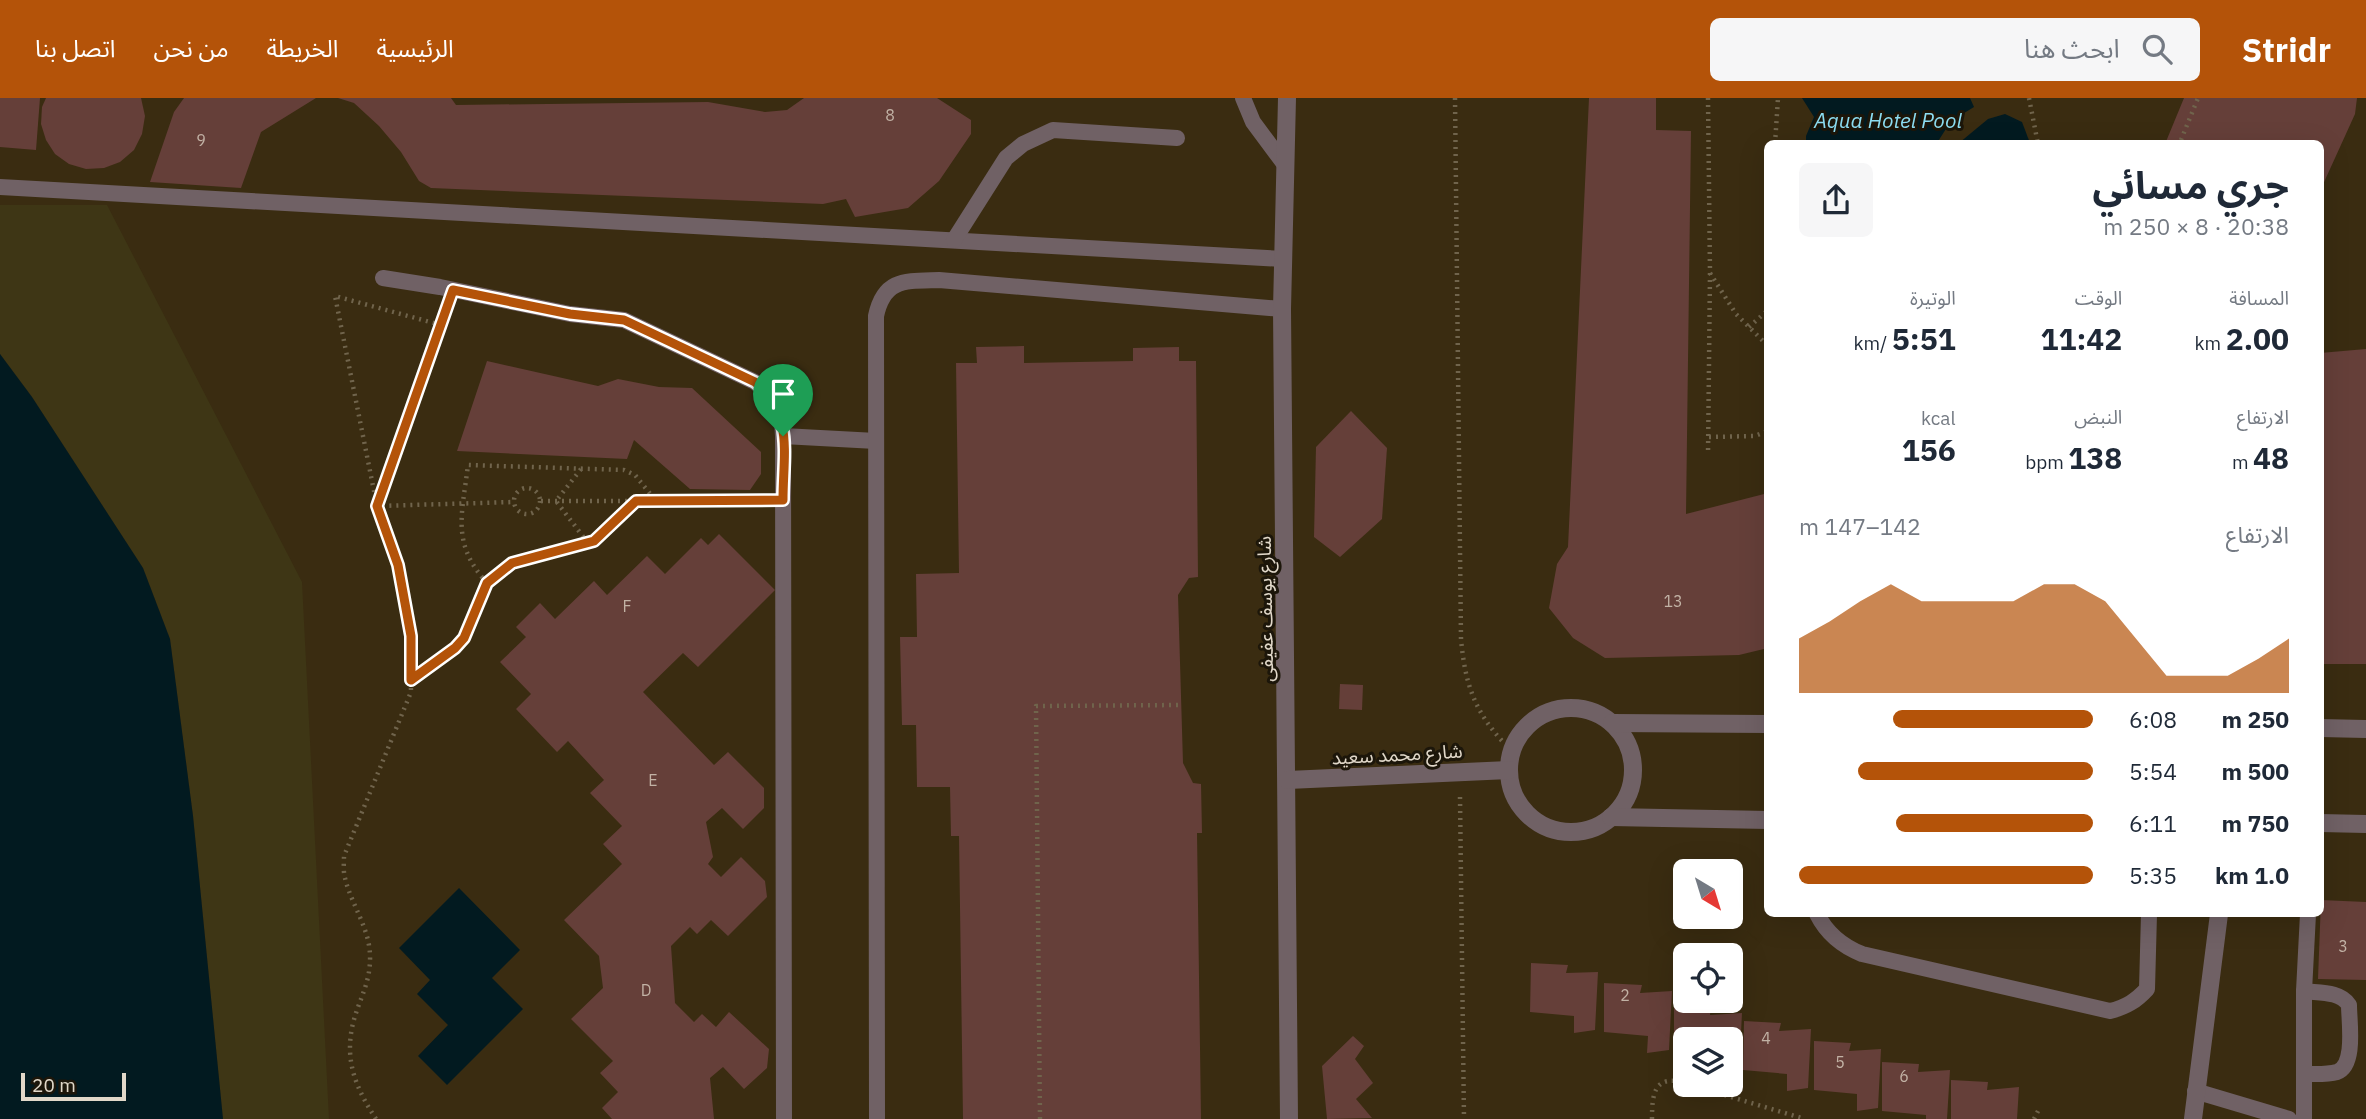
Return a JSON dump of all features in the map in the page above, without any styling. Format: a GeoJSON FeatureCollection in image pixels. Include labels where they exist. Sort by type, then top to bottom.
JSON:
{"type":"FeatureCollection","features":[{"type":"Feature","properties":{"kind":"street","name":"شارع يوسف عفيفى"},"geometry":{"type":"LineString","coordinates":[[1287,98],[1282,309],[1289,1119]]}},
{"type":"Feature","properties":{"kind":"street"},"geometry":{"type":"LineString","coordinates":[[1563,709],[1581,709],[1612,723],[1631,753],[1633,770],[1630,788],[1623,804],[1611,817],[1596,827],[1579,832],[1562,832],[1544,827],[1530,817],[1518,803],[1511,787],[1509,770],[1512,751],[1519,736],[1545,713],[1563,709]]}},
{"type":"Feature","properties":{"kind":"street"},"geometry":{"type":"LineString","coordinates":[[1612,723],[1764,724]]}},
{"type":"Feature","properties":{"kind":"street"},"geometry":{"type":"LineString","coordinates":[[2324,731],[2366,729]]}},
{"type":"Feature","properties":{"kind":"street","name":"شارع محمد سعيد"},"geometry":{"type":"LineString","coordinates":[[1288,780],[1509,770]]}},
{"type":"Feature","properties":{"kind":"street"},"geometry":{"type":"LineString","coordinates":[[1611,817],[1764,820]]}},
{"type":"Feature","properties":{"kind":"street"},"geometry":{"type":"LineString","coordinates":[[2324,821],[2366,824]]}},
{"type":"Feature","properties":{"kind":"street"},"geometry":{"type":"LineString","coordinates":[[2193,1119],[2219,917]]}},
{"type":"Feature","properties":{"kind":"lane"},"geometry":{"type":"LineString","coordinates":[[1243,98],[1253,122],[1285,165]]}},
{"type":"Feature","properties":{"kind":"lane"},"geometry":{"type":"LineString","coordinates":[[954,240],[1006,158],[1023,144],[1041,135],[1053,130],[1177,138]]}},
{"type":"Feature","properties":{"kind":"lane"},"geometry":{"type":"LineString","coordinates":[[0,187],[1283,259]]}},
{"type":"Feature","properties":{"kind":"lane"},"geometry":{"type":"LineString","coordinates":[[383,278],[570,314],[624,320],[755,382],[768,392],[777,405],[783,436],[784,1119]]}},
{"type":"Feature","properties":{"kind":"lane"},"geometry":{"type":"LineString","coordinates":[[877,1119],[878,303],[893,285],[905,281],[939,280],[1282,309]]}},
{"type":"Feature","properties":{"kind":"lane"},"geometry":{"type":"LineString","coordinates":[[783,436],[876,441]]}},
{"type":"Feature","properties":{"kind":"lane"},"geometry":{"type":"LineString","coordinates":[[1819,917],[1833,937],[1846,948],[1862,954],[2110,1011],[2131,1003],[2147,989],[2149,917]]}},
{"type":"Feature","properties":{"kind":"lane"},"geometry":{"type":"LineString","coordinates":[[2304,1119],[2304,991],[2308,917]]}},
{"type":"Feature","properties":{"kind":"lane"},"geometry":{"type":"LineString","coordinates":[[2304,991],[2338,995],[2346,1000],[2349,1005],[2350,1057],[2341,1070],[2334,1073],[2304,1074]]}},
{"type":"Feature","properties":{"kind":"lane"},"geometry":{"type":"LineString","coordinates":[[2195,1091],[2289,1119]]}},
{"type":"Feature","properties":{"kind":"path"},"geometry":{"type":"LineString","coordinates":[[1455,98],[1461,639],[1464,671],[1474,701],[1490,728],[1512,751]]}},
{"type":"Feature","properties":{"kind":"path"},"geometry":{"type":"LineString","coordinates":[[1708,98],[1708,455]]}},
{"type":"Feature","properties":{"kind":"path"},"geometry":{"type":"LineString","coordinates":[[1775,140],[1778,98]]}},
{"type":"Feature","properties":{"kind":"path"},"geometry":{"type":"LineString","coordinates":[[2029,98],[2037,140]]}},
{"type":"Feature","properties":{"kind":"path"},"geometry":{"type":"LineString","coordinates":[[2181,140],[2198,98]]}},
{"type":"Feature","properties":{"kind":"path"},"geometry":{"type":"LineString","coordinates":[[1710,273],[1736,314],[1764,342]]}},
{"type":"Feature","properties":{"kind":"path"},"geometry":{"type":"LineString","coordinates":[[377,506],[453,290]]}},
{"type":"Feature","properties":{"kind":"path"},"geometry":{"type":"LineString","coordinates":[[376,1119],[359,1094],[350,1061],[352,1027],[364,996],[370,953],[365,929],[345,877],[344,856],[411,692],[411,636],[398,565],[377,506],[335,296],[441,325]]}},
{"type":"Feature","properties":{"kind":"path"},"geometry":{"type":"LineString","coordinates":[[1749,327],[1764,314]]}},
{"type":"Feature","properties":{"kind":"path"},"geometry":{"type":"LineString","coordinates":[[1709,437],[1755,436],[1764,433]]}},
{"type":"Feature","properties":{"kind":"path"},"geometry":{"type":"LineString","coordinates":[[487,583],[467,556],[461,526],[468,465],[624,470],[630,472],[656,501]]}},
{"type":"Feature","properties":{"kind":"path"},"geometry":{"type":"LineString","coordinates":[[556,501],[581,468]]}},
{"type":"Feature","properties":{"kind":"path"},"geometry":{"type":"LineString","coordinates":[[514,502],[519,491],[524,489],[535,491],[541,501]]}},
{"type":"Feature","properties":{"kind":"path"},"geometry":{"type":"LineString","coordinates":[[541,501],[783,500]]}},
{"type":"Feature","properties":{"kind":"path"},"geometry":{"type":"LineString","coordinates":[[514,502],[520,512],[531,514],[536,512],[541,501]]}},
{"type":"Feature","properties":{"kind":"path"},"geometry":{"type":"LineString","coordinates":[[556,501],[587,543]]}},
{"type":"Feature","properties":{"kind":"path"},"geometry":{"type":"LineString","coordinates":[[411,680],[455,648],[464,638],[487,583],[519,560],[587,543],[599,537],[636,501]]}},
{"type":"Feature","properties":{"kind":"path"},"geometry":{"type":"LineString","coordinates":[[377,506],[514,502]]}},
{"type":"Feature","properties":{"kind":"path"},"geometry":{"type":"LineString","coordinates":[[1040,1119],[1037,706],[1181,705]]}},
{"type":"Feature","properties":{"kind":"path"},"geometry":{"type":"LineString","coordinates":[[1460,772],[1464,1119]]}},
{"type":"Feature","properties":{"kind":"path"},"geometry":{"type":"LineString","coordinates":[[1652,1119],[1652,1099],[1659,1086],[1673,1080]]}},
{"type":"Feature","properties":{"kind":"path"},"geometry":{"type":"LineString","coordinates":[[1731,1097],[1805,1119]]}},
{"type":"Feature","properties":{"kind":"path"},"geometry":{"type":"LineString","coordinates":[[2034,1119],[2038,1111]]}},
{"type":"Feature","properties":{"kind":"sand"},"geometry":{"type":"Polygon","coordinates":[[[0,205],[107,205],[302,582],[329,1119],[223,1119],[193,816],[170,639],[143,568],[32,397],[0,354],[0,205]]]}},
{"type":"Feature","properties":{"kind":"water","name":"Aqua Hotel Pool"},"geometry":{"type":"Polygon","coordinates":[[[1802,98],[1970,98],[1974,107],[1951,121],[1939,140],[1806,140],[1814,117],[1802,98]]]}},
{"type":"Feature","properties":{"kind":"water"},"geometry":{"type":"Polygon","coordinates":[[[2005,114],[2022,122],[2029,140],[1963,140],[1988,119],[2005,114]]]}},
{"type":"Feature","properties":{"kind":"water"},"geometry":{"type":"Polygon","coordinates":[[[0,354],[32,397],[143,568],[170,639],[193,816],[223,1119],[0,1119],[0,354]]]}},
{"type":"Feature","properties":{"kind":"water"},"geometry":{"type":"Polygon","coordinates":[[[459,888],[520,950],[492,978],[523,1009],[447,1085],[418,1056],[448,1025],[417,994],[430,980],[399,948],[459,888]]]}},
{"type":"Feature","properties":{"kind":"building"},"geometry":{"type":"Polygon","coordinates":[[[0,98],[40,98],[36,150],[0,147],[0,98]]]}},
{"type":"Feature","properties":{"kind":"building"},"geometry":{"type":"Polygon","coordinates":[[[46,98],[141,98],[145,116],[142,134],[134,150],[120,162],[104,168],[86,169],[69,164],[55,154],[46,140],[41,124],[42,107],[46,98]]]}},
{"type":"Feature","properties":{"kind":"building"},"geometry":{"type":"Polygon","coordinates":[[[184,98],[316,98],[261,132],[241,188],[150,182],[174,112],[184,98]]]}},
{"type":"Feature","properties":{"kind":"building"},"geometry":{"type":"Polygon","coordinates":[[[338,98],[451,98],[456,105],[708,102],[765,112],[787,110],[804,98],[937,98],[971,120],[971,134],[939,181],[908,208],[855,217],[846,199],[823,204],[431,188],[419,181],[401,152],[379,126],[354,103],[338,98]]]}},
{"type":"Feature","properties":{"kind":"building"},"geometry":{"type":"Polygon","coordinates":[[[1589,98],[1656,98],[1656,130],[1691,131],[1686,514],[1764,494],[1764,649],[1739,655],[1605,658],[1573,638],[1549,608],[1557,564],[1568,547],[1589,98]]]}},
{"type":"Feature","properties":{"kind":"building"},"geometry":{"type":"Polygon","coordinates":[[[2184,98],[2357,98],[2355,114],[2324,182],[2324,140],[2167,140],[2184,98]]]}},
{"type":"Feature","properties":{"kind":"building"},"geometry":{"type":"Polygon","coordinates":[[[1024,346],[1024,363],[1133,361],[1133,348],[1179,347],[1179,361],[1196,361],[1198,577],[1189,578],[1178,595],[1183,763],[1193,783],[1201,784],[1202,833],[1197,833],[1201,1119],[963,1119],[959,836],[951,836],[950,787],[917,787],[916,725],[902,725],[900,637],[917,637],[916,574],[959,573],[956,363],[977,363],[976,347],[1024,346]]]}},
{"type":"Feature","properties":{"kind":"building"},"geometry":{"type":"Polygon","coordinates":[[[2366,349],[2366,664],[2324,664],[2324,353],[2366,349]]]}},
{"type":"Feature","properties":{"kind":"building"},"geometry":{"type":"Polygon","coordinates":[[[487,361],[598,386],[618,379],[659,387],[692,388],[761,452],[761,474],[750,490],[690,489],[634,440],[627,459],[457,451],[487,361]]]}},
{"type":"Feature","properties":{"kind":"building"},"geometry":{"type":"Polygon","coordinates":[[[1351,411],[1387,448],[1382,519],[1340,557],[1314,537],[1316,447],[1351,411]]]}},
{"type":"Feature","properties":{"kind":"building"},"geometry":{"type":"Polygon","coordinates":[[[719,534],[775,590],[698,667],[683,653],[643,692],[714,765],[728,752],[764,788],[764,808],[743,829],[722,808],[706,822],[713,857],[708,864],[721,877],[741,857],[765,881],[767,897],[728,936],[711,920],[697,934],[690,927],[671,946],[675,1003],[694,1022],[702,1014],[716,1027],[729,1012],[769,1049],[767,1068],[744,1089],[723,1067],[710,1078],[714,1119],[612,1119],[602,1108],[618,1092],[600,1073],[613,1061],[571,1019],[603,988],[599,956],[564,920],[622,864],[603,844],[622,826],[590,793],[604,780],[568,741],[557,752],[516,709],[531,694],[500,662],[526,637],[516,627],[540,603],[555,619],[594,581],[607,595],[647,556],[665,574],[701,538],[708,545],[719,534]]]}},
{"type":"Feature","properties":{"kind":"building"},"geometry":{"type":"Polygon","coordinates":[[[1340,684],[1363,685],[1362,710],[1339,709],[1340,684]]]}},
{"type":"Feature","properties":{"kind":"building"},"geometry":{"type":"Polygon","coordinates":[[[2324,900],[2366,902],[2366,980],[2318,979],[2320,917],[2324,917],[2324,900]]]}},
{"type":"Feature","properties":{"kind":"building"},"geometry":{"type":"Polygon","coordinates":[[[1531,963],[1568,965],[1566,973],[1598,972],[1595,1030],[1574,1033],[1574,1016],[1530,1012],[1531,963]]]}},
{"type":"Feature","properties":{"kind":"building"},"geometry":{"type":"Polygon","coordinates":[[[1604,983],[1642,985],[1640,993],[1672,991],[1669,1050],[1647,1053],[1648,1036],[1604,1032],[1604,983]]]}},
{"type":"Feature","properties":{"kind":"building"},"geometry":{"type":"Polygon","coordinates":[[[1674,1013],[1742,1013],[1741,1027],[1674,1027],[1674,1013]]]}},
{"type":"Feature","properties":{"kind":"building"},"geometry":{"type":"Polygon","coordinates":[[[1744,1021],[1781,1023],[1779,1031],[1811,1029],[1808,1088],[1787,1091],[1787,1074],[1743,1070],[1744,1021]]]}},
{"type":"Feature","properties":{"kind":"building"},"geometry":{"type":"Polygon","coordinates":[[[1353,1036],[1364,1046],[1355,1059],[1373,1083],[1356,1099],[1372,1118],[1327,1119],[1322,1066],[1353,1036]]]}},
{"type":"Feature","properties":{"kind":"building"},"geometry":{"type":"Polygon","coordinates":[[[1814,1041],[1851,1043],[1849,1051],[1881,1049],[1878,1108],[1857,1111],[1857,1094],[1814,1090],[1814,1041]]]}},
{"type":"Feature","properties":{"kind":"building"},"geometry":{"type":"Polygon","coordinates":[[[1882,1062],[1919,1064],[1918,1072],[1950,1070],[1947,1119],[1926,1119],[1926,1115],[1882,1111],[1882,1062]]]}},
{"type":"Feature","properties":{"kind":"building"},"geometry":{"type":"Polygon","coordinates":[[[1951,1080],[1988,1082],[1987,1090],[2019,1087],[2017,1119],[1951,1119],[1951,1080]]]}},
{"type":"Feature","properties":{"kind":"route"},"geometry":{"type":"LineString","coordinates":[[453,290],[570,314],[624,320],[755,382],[768,392],[777,405],[783,436],[783,500],[636,501],[594,541],[512,563],[487,583],[464,638],[455,648],[411,680],[411,636],[398,565],[377,506],[453,290]]}}]}
